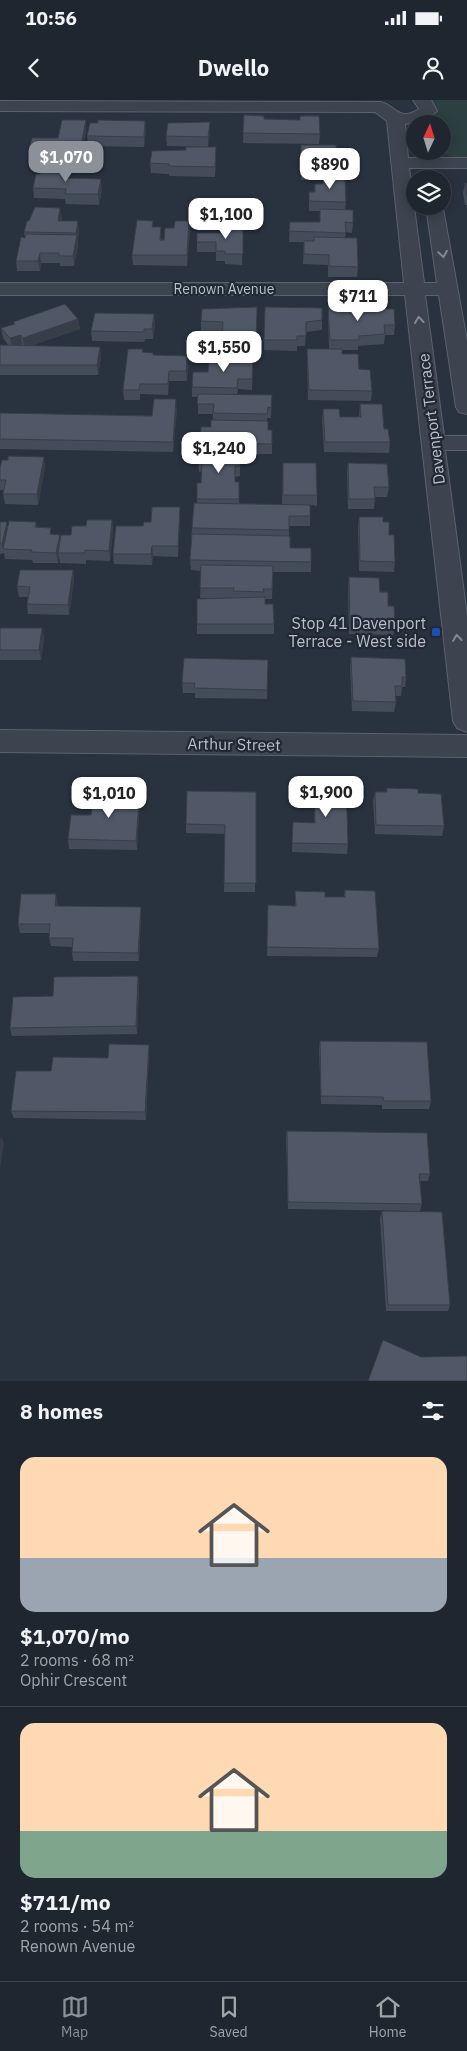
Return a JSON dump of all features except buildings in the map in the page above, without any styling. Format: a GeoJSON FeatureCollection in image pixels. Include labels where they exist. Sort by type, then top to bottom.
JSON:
{"type":"FeatureCollection","features":[{"type":"Feature","properties":{"kind":"street","name":"Davenport Terrace"},"geometry":{"type":"LineString","coordinates":[[422,100],[428,107],[428,111],[400,113],[399,163],[416,289],[467,721]]}},
{"type":"Feature","properties":{"kind":"street"},"geometry":{"type":"LineString","coordinates":[[0,125],[2,106],[92,103],[400,113]]}},
{"type":"Feature","properties":{"kind":"street"},"geometry":{"type":"LineString","coordinates":[[399,163],[467,163]]}},
{"type":"Feature","properties":{"kind":"street"},"geometry":{"type":"LineString","coordinates":[[436,215],[467,406]]}},
{"type":"Feature","properties":{"kind":"street","name":"Renown Avenue"},"geometry":{"type":"LineString","coordinates":[[0,290],[448,289]]}},
{"type":"Feature","properties":{"kind":"street"},"geometry":{"type":"LineString","coordinates":[[433,443],[467,443]]}},
{"type":"Feature","properties":{"kind":"street","name":"Arthur Street"},"geometry":{"type":"LineString","coordinates":[[0,741],[467,746]]}},
{"type":"Feature","properties":{"kind":"shaded area"},"geometry":{"type":"Polygon","coordinates":[[[431,100],[467,100],[467,157],[451,157],[451,115],[434,115],[431,100]]]}},
{"type":"Feature","properties":{"kind":"place","name":"Stop 41 Davenport Terrace - West side"},"geometry":{"type":"Point","coordinates":[436,632]}}]}
